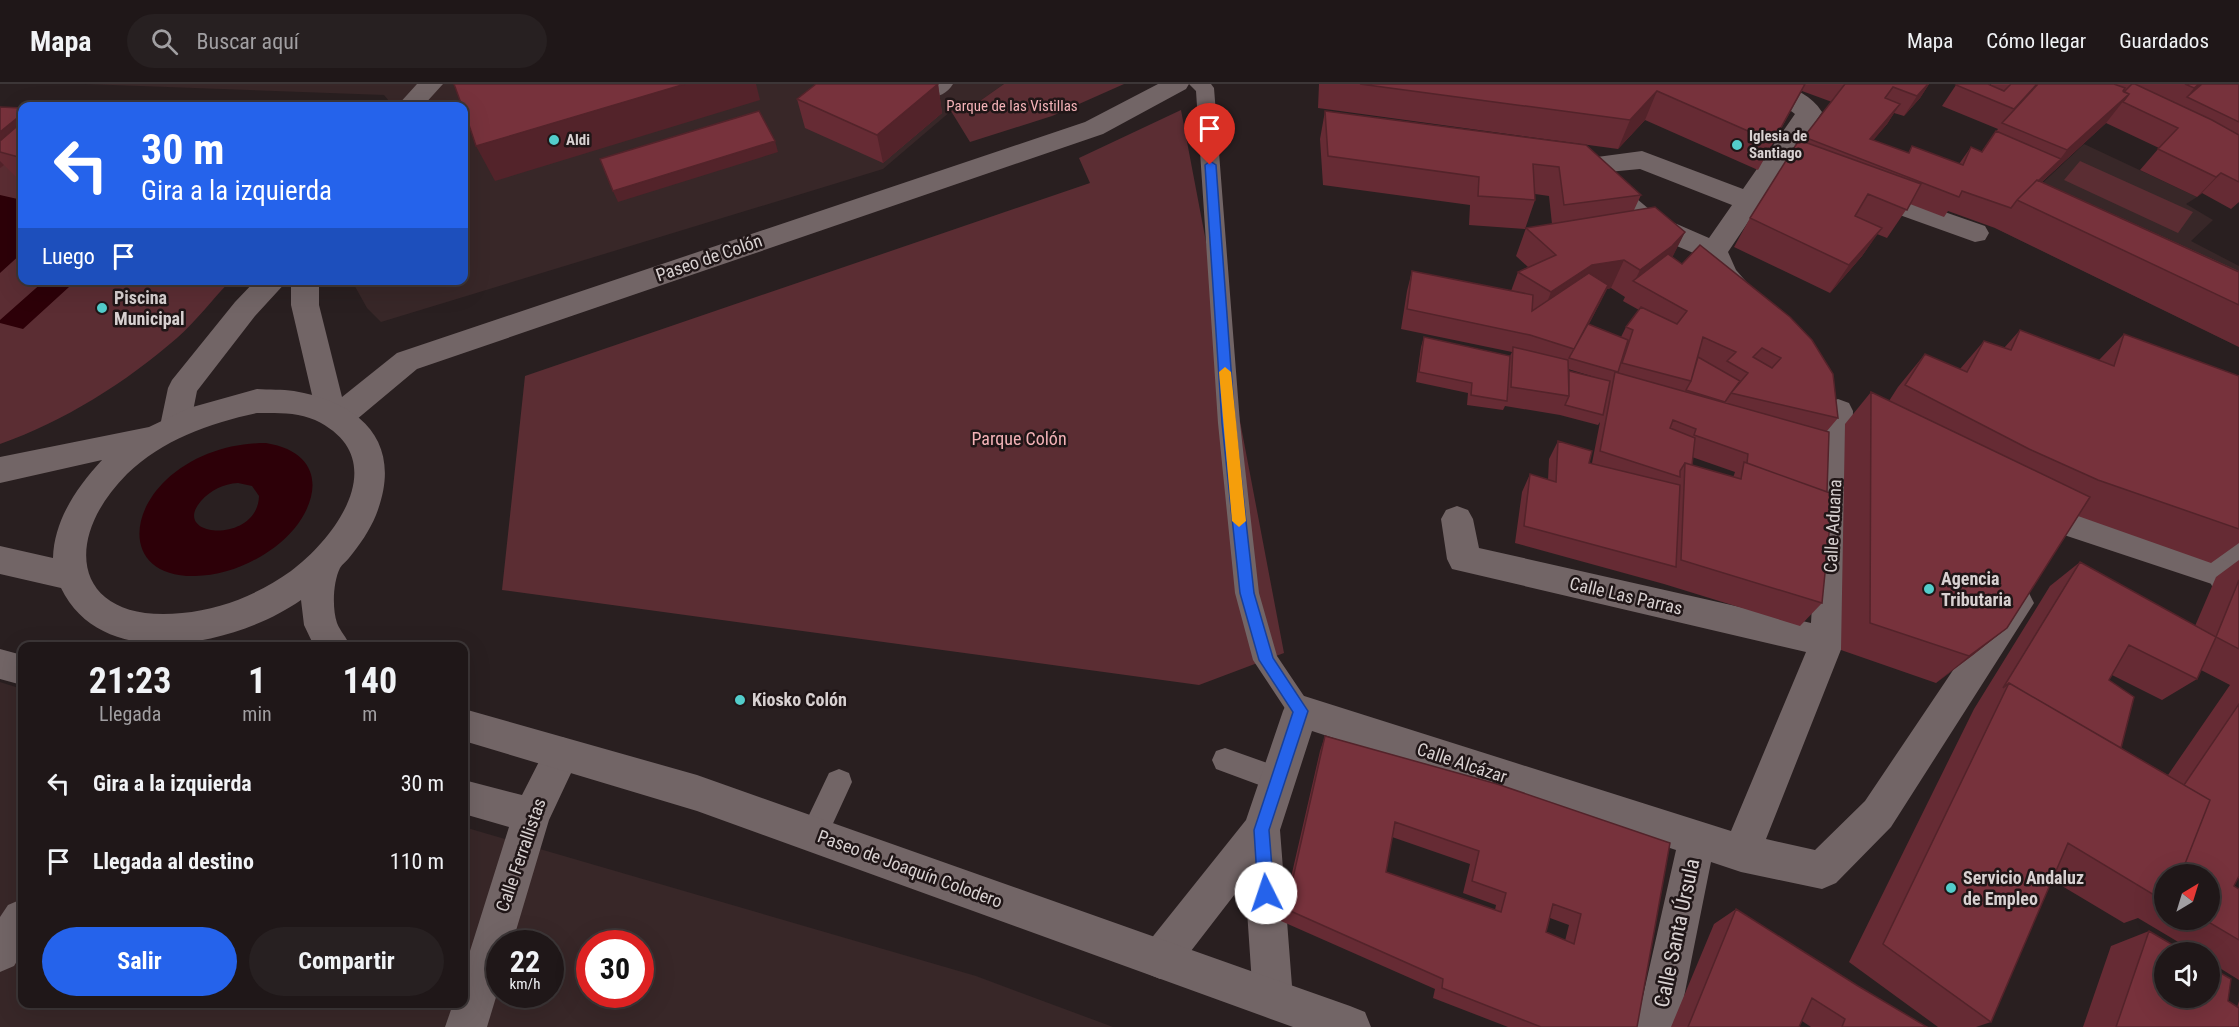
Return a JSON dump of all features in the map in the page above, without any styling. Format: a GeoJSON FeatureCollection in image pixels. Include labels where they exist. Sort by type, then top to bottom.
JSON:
{"type":"FeatureCollection","features":[{"type":"Feature","properties":{"kind":"street"},"geometry":{"type":"LineString","coordinates":[[413,102],[431,84]]}},
{"type":"Feature","properties":{"kind":"street"},"geometry":{"type":"LineString","coordinates":[[916,84],[933,91],[941,84]]}},
{"type":"Feature","properties":{"kind":"street","name":"Paseo de Colón"},"geometry":{"type":"LineString","coordinates":[[335,415],[407,361],[1094,128],[1178,84]]}},
{"type":"Feature","properties":{"kind":"street"},"geometry":{"type":"LineString","coordinates":[[1714,251],[1748,201],[1786,166],[1809,112],[1792,99],[1754,84]]}},
{"type":"Feature","properties":{"kind":"street"},"geometry":{"type":"LineString","coordinates":[[1748,201],[1642,160],[1580,163],[1646,222],[1714,251],[1724,275],[1766,315]]}},
{"type":"Feature","properties":{"kind":"street"},"geometry":{"type":"LineString","coordinates":[[1842,185],[1975,232]]}},
{"type":"Feature","properties":{"kind":"street"},"geometry":{"type":"LineString","coordinates":[[3,471],[166,431],[208,412],[256,401],[302,403],[335,415],[349,425],[364,443],[370,466],[368,492],[357,521],[338,548],[325,562],[295,586],[252,610],[208,625],[173,629],[141,628],[106,617],[85,600],[72,577],[70,546],[76,525],[87,503],[111,471],[166,431],[183,388],[246,309],[269,285]]}},
{"type":"Feature","properties":{"kind":"street"},"geometry":{"type":"LineString","coordinates":[[305,285],[305,306],[335,415]]}},
{"type":"Feature","properties":{"kind":"street","name":"Calle Aduana"},"geometry":{"type":"LineString","coordinates":[[1741,853],[1827,642],[1825,446],[1833,402],[1870,424]]}},
{"type":"Feature","properties":{"kind":"street"},"geometry":{"type":"LineString","coordinates":[[2006,492],[2069,524],[2231,578],[2239,452]]}},
{"type":"Feature","properties":{"kind":"street","name":"Calle Las Parras"},"geometry":{"type":"LineString","coordinates":[[1457,519],[1464,559],[1827,642]]}},
{"type":"Feature","properties":{"kind":"street"},"geometry":{"type":"LineString","coordinates":[[2050,552],[2069,524]]}},
{"type":"Feature","properties":{"kind":"street"},"geometry":{"type":"LineString","coordinates":[[0,560],[72,577]]}},
{"type":"Feature","properties":{"kind":"street"},"geometry":{"type":"LineString","coordinates":[[325,562],[315,606],[322,632],[330,642]]}},
{"type":"Feature","properties":{"kind":"street","name":"Calle Alcázar"},"geometry":{"type":"LineString","coordinates":[[1301,711],[1741,853],[1822,870],[1878,814],[2031,581]]}},
{"type":"Feature","properties":{"kind":"street"},"geometry":{"type":"LineString","coordinates":[[173,629],[195,642]]}},
{"type":"Feature","properties":{"kind":"street"},"geometry":{"type":"LineString","coordinates":[[0,664],[18,669]]}},
{"type":"Feature","properties":{"kind":"street"},"geometry":{"type":"LineString","coordinates":[[1160,958],[1261,830],[1301,711]]}},
{"type":"Feature","properties":{"kind":"street","name":"Paseo de Joaquín Colodero"},"geometry":{"type":"LineString","coordinates":[[468,725],[697,792],[1350,1027]]}},
{"type":"Feature","properties":{"kind":"street","name":"Calle Ferrallistas"},"geometry":{"type":"LineString","coordinates":[[466,1027],[531,816],[562,754]]}},
{"type":"Feature","properties":{"kind":"street"},"geometry":{"type":"LineString","coordinates":[[468,798],[531,816]]}},
{"type":"Feature","properties":{"kind":"street"},"geometry":{"type":"LineString","coordinates":[[1261,830],[1273,999]]}},
{"type":"Feature","properties":{"kind":"street","name":"Calle Santa Úrsula"},"geometry":{"type":"LineString","coordinates":[[1657,1027],[1697,839]]}},
{"type":"Feature","properties":{"kind":"street"},"geometry":{"type":"LineString","coordinates":[[0,952],[18,925]]}},
{"type":"Feature","properties":{"kind":"lane"},"geometry":{"type":"LineString","coordinates":[[1198,84],[1205,88],[1229,423],[1247,593],[1266,660],[1301,711]]}},
{"type":"Feature","properties":{"kind":"lane"},"geometry":{"type":"LineString","coordinates":[[1225,760],[1278,779]]}},
{"type":"Feature","properties":{"kind":"lane"},"geometry":{"type":"LineString","coordinates":[[814,834],[839,782]]}},
{"type":"Feature","properties":{"kind":"shaded area"},"geometry":{"type":"Polygon","coordinates":[[[85,84],[1004,84],[977,103],[951,111],[883,169],[381,322],[367,308],[354,285],[468,285],[468,102],[390,102],[384,95],[85,84]]]}},
{"type":"Feature","properties":{"kind":"shaded area"},"geometry":{"type":"Polygon","coordinates":[[[2084,144],[2197,197],[2186,204],[2213,220],[2191,241],[2239,266],[2239,347],[1995,228],[2084,144]]]}},
{"type":"Feature","properties":{"kind":"shaded area"},"geometry":{"type":"Polygon","coordinates":[[[0,195],[18,199],[18,257],[0,273],[0,195]]]}},
{"type":"Feature","properties":{"kind":"shaded area"},"geometry":{"type":"Polygon","coordinates":[[[39,285],[69,287],[23,329],[0,323],[0,320],[39,285]]]}},
{"type":"Feature","properties":{"kind":"shaded area"},"geometry":{"type":"Polygon","coordinates":[[[266,443],[288,449],[302,459],[310,472],[312,487],[309,502],[302,518],[290,534],[275,547],[247,564],[216,574],[195,576],[173,574],[157,567],[146,556],[140,543],[140,528],[144,512],[153,495],[177,471],[200,457],[225,448],[266,443]],[[238,483],[222,486],[213,491],[201,501],[194,513],[196,523],[205,528],[218,530],[232,528],[245,522],[255,512],[259,496],[252,486],[238,483]]]}},
{"type":"Feature","properties":{"kind":"shaded area"},"geometry":{"type":"Polygon","coordinates":[[[0,682],[18,688],[18,1008],[468,1008],[468,828],[976,976],[1113,1027],[0,1027],[0,682]]]}},
{"type":"Feature","properties":{"kind":"green space","name":"Parque de las Vistillas"},"geometry":{"type":"Polygon","coordinates":[[[1004,84],[1124,84],[1052,116],[970,142],[951,111],[977,103],[1004,84]]]}},
{"type":"Feature","properties":{"kind":"green space","name":"Parque Colón"},"geometry":{"type":"Polygon","coordinates":[[[1181,110],[1284,653],[1199,685],[502,590],[525,376],[1090,183],[1079,158],[1181,110]]]}},
{"type":"Feature","properties":{"kind":"green space","name":"Piscina Municipal"},"geometry":{"type":"Polygon","coordinates":[[[0,127],[18,128],[18,285],[226,285],[184,331],[137,370],[71,412],[0,444],[0,127]]]}},
{"type":"Feature","properties":{"kind":"green space"},"geometry":{"type":"Polygon","coordinates":[[[2080,161],[2193,212],[2178,233],[2064,180],[2080,161]]]}},
{"type":"Feature","properties":{"kind":"building"},"geometry":{"type":"Polygon","coordinates":[[[454,84],[685,84],[476,146],[468,122],[468,102],[461,102],[454,84]]]}},
{"type":"Feature","properties":{"kind":"building"},"geometry":{"type":"Polygon","coordinates":[[[816,84],[938,84],[877,135],[797,99],[816,84]]]}},
{"type":"Feature","properties":{"kind":"building"},"geometry":{"type":"Polygon","coordinates":[[[1360,84],[1805,84],[1773,142],[1657,91],[1630,120],[1360,84]]]}},
{"type":"Feature","properties":{"kind":"building"},"geometry":{"type":"Polygon","coordinates":[[[1845,84],[1928,84],[1917,96],[1893,87],[1885,98],[1900,104],[1870,139],[1909,153],[1912,146],[1963,165],[1971,147],[1982,152],[1996,131],[2061,159],[2011,208],[1962,191],[1959,197],[1804,137],[1845,84]]]}},
{"type":"Feature","properties":{"kind":"building"},"geometry":{"type":"Polygon","coordinates":[[[1988,84],[2004,91],[2011,84],[2037,84],[2014,109],[1956,85],[1988,84]]]}},
{"type":"Feature","properties":{"kind":"building"},"geometry":{"type":"Polygon","coordinates":[[[2038,84],[2114,84],[2125,88],[2123,91],[2129,94],[2067,150],[2002,123],[2038,84]]]}},
{"type":"Feature","properties":{"kind":"building"},"geometry":{"type":"Polygon","coordinates":[[[2132,84],[2212,120],[2239,135],[2239,182],[2221,173],[2216,177],[2158,149],[2178,128],[2123,102],[2129,94],[2124,92],[2132,84]]]}},
{"type":"Feature","properties":{"kind":"building"},"geometry":{"type":"Polygon","coordinates":[[[2185,84],[2199,84],[2194,88],[2185,84]]]}},
{"type":"Feature","properties":{"kind":"building"},"geometry":{"type":"Polygon","coordinates":[[[2202,84],[2239,84],[2239,122],[2187,97],[2202,84]]]}},
{"type":"Feature","properties":{"kind":"building"},"geometry":{"type":"Polygon","coordinates":[[[0,107],[18,108],[18,117],[0,132],[0,107]]]}},
{"type":"Feature","properties":{"kind":"building"},"geometry":{"type":"Polygon","coordinates":[[[759,111],[775,141],[613,191],[600,159],[759,111]]]}},
{"type":"Feature","properties":{"kind":"building"},"geometry":{"type":"Polygon","coordinates":[[[1325,111],[1586,145],[1641,195],[1564,205],[1559,167],[1533,164],[1535,200],[1478,196],[1479,177],[1328,156],[1325,111]]]}},
{"type":"Feature","properties":{"kind":"building"},"geometry":{"type":"Polygon","coordinates":[[[18,125],[18,157],[0,152],[0,141],[18,125]]]}},
{"type":"Feature","properties":{"kind":"building"},"geometry":{"type":"Polygon","coordinates":[[[1799,140],[1921,184],[1907,210],[1868,194],[1855,216],[1882,228],[1849,265],[1750,218],[1799,140]]]}},
{"type":"Feature","properties":{"kind":"building"},"geometry":{"type":"Polygon","coordinates":[[[2037,180],[2239,272],[2239,305],[2017,200],[2037,180]]]}},
{"type":"Feature","properties":{"kind":"building"},"geometry":{"type":"Polygon","coordinates":[[[1655,207],[1685,232],[1672,246],[1640,270],[1624,260],[1592,265],[1551,292],[1518,272],[1556,255],[1526,228],[1655,207]]]}},
{"type":"Feature","properties":{"kind":"building"},"geometry":{"type":"Polygon","coordinates":[[[1700,245],[1790,317],[1812,340],[1833,374],[1838,418],[1731,393],[1748,373],[1727,361],[1736,352],[1703,337],[1691,381],[1622,363],[1633,330],[1626,327],[1641,307],[1677,324],[1687,311],[1633,281],[1668,254],[1682,264],[1700,245]],[[1762,348],[1753,357],[1772,368],[1781,358],[1762,348]]]}},
{"type":"Feature","properties":{"kind":"building"},"geometry":{"type":"Polygon","coordinates":[[[1412,271],[1533,295],[1532,311],[1589,273],[1608,285],[1574,349],[1530,335],[1407,309],[1412,271]]]}},
{"type":"Feature","properties":{"kind":"building"},"geometry":{"type":"Polygon","coordinates":[[[1588,324],[1628,340],[1618,372],[1569,358],[1588,324]]]}},
{"type":"Feature","properties":{"kind":"building"},"geometry":{"type":"Polygon","coordinates":[[[2020,330],[2114,366],[2124,334],[2239,376],[2239,529],[2098,480],[2029,449],[1905,385],[1925,354],[1967,372],[1984,341],[2011,350],[2020,330]]]}},
{"type":"Feature","properties":{"kind":"building"},"geometry":{"type":"Polygon","coordinates":[[[1424,337],[1510,356],[1507,401],[1471,395],[1472,383],[1419,372],[1424,337]]]}},
{"type":"Feature","properties":{"kind":"building"},"geometry":{"type":"Polygon","coordinates":[[[1513,347],[1568,360],[1569,396],[1511,387],[1513,347]]]}},
{"type":"Feature","properties":{"kind":"building"},"geometry":{"type":"Polygon","coordinates":[[[1698,357],[1740,381],[1725,402],[1686,390],[1698,357]]]}},
{"type":"Feature","properties":{"kind":"building"},"geometry":{"type":"Polygon","coordinates":[[[1569,371],[1610,381],[1603,415],[1565,405],[1569,396],[1569,371]]]}},
{"type":"Feature","properties":{"kind":"building"},"geometry":{"type":"Polygon","coordinates":[[[1615,372],[1829,432],[1827,492],[1747,463],[1748,454],[1694,435],[1696,429],[1673,420],[1670,428],[1695,438],[1692,465],[1685,463],[1680,471],[1680,477],[1600,451],[1615,372]]]}},
{"type":"Feature","properties":{"kind":"building","name":"Agencia Tributaria"},"geometry":{"type":"Polygon","coordinates":[[[1871,392],[2090,497],[2007,628],[1969,656],[1870,623],[1871,392]]]}},
{"type":"Feature","properties":{"kind":"building"},"geometry":{"type":"Polygon","coordinates":[[[1558,441],[1592,451],[1589,463],[1680,485],[1676,567],[1524,526],[1530,474],[1556,482],[1558,441]]]}},
{"type":"Feature","properties":{"kind":"building"},"geometry":{"type":"Polygon","coordinates":[[[1744,462],[1833,494],[1822,603],[1681,560],[1685,463],[1741,479],[1744,462]]]}},
{"type":"Feature","properties":{"kind":"building"},"geometry":{"type":"Polygon","coordinates":[[[2080,562],[2216,637],[2197,679],[2129,645],[2109,680],[2134,697],[2121,748],[2009,683],[2003,688],[2080,562]]]}},
{"type":"Feature","properties":{"kind":"building"},"geometry":{"type":"Polygon","coordinates":[[[2239,580],[2239,649],[2216,637],[2239,580]]]}},
{"type":"Feature","properties":{"kind":"building","name":"Servicio Andaluz de Empleo"},"geometry":{"type":"Polygon","coordinates":[[[2009,683],[2210,800],[2185,864],[2154,864],[2154,895],[2068,843],[1991,1022],[1883,944],[2009,683]]]}},
{"type":"Feature","properties":{"kind":"building"},"geometry":{"type":"Polygon","coordinates":[[[2239,704],[2239,876],[2234,886],[2239,889],[2239,940],[2220,929],[2220,864],[2185,864],[2210,800],[2184,785],[2239,704]]]}},
{"type":"Feature","properties":{"kind":"building"},"geometry":{"type":"Polygon","coordinates":[[[1325,736],[1497,784],[1670,843],[1637,1027],[1541,1027],[1442,988],[1443,979],[1286,909],[1325,736]],[[1395,822],[1386,872],[1501,912],[1506,893],[1472,881],[1479,851],[1395,822]],[[1553,904],[1546,932],[1574,944],[1581,914],[1553,904]]]}},
{"type":"Feature","properties":{"kind":"building"},"geometry":{"type":"Polygon","coordinates":[[[1736,909],[1927,1027],[1842,1027],[1845,1019],[1812,998],[1799,1027],[1688,1027],[1736,909]]]}},
{"type":"Feature","properties":{"kind":"building"},"geometry":{"type":"Polygon","coordinates":[[[2149,931],[2168,942],[2154,942],[2154,1008],[2220,1008],[2220,973],[2231,979],[2228,1001],[2239,1008],[2239,1027],[2116,1027],[2149,931]]]}},
{"type":"Feature","properties":{"kind":"slow traffic"},"geometry":{"type":"LineString","coordinates":[[1225,372],[1239,521]]}},
{"type":"Feature","properties":{"kind":"place","name":"Aldi"},"geometry":{"type":"Point","coordinates":[554,140]}},
{"type":"Feature","properties":{"kind":"place","name":"Iglesia de Santiago"},"geometry":{"type":"Point","coordinates":[1737,145]}},
{"type":"Feature","properties":{"kind":"place","name":"Piscina Municipal"},"geometry":{"type":"Point","coordinates":[102,308]}},
{"type":"Feature","properties":{"kind":"place","name":"Agencia Tributaria"},"geometry":{"type":"Point","coordinates":[1929,589]}},
{"type":"Feature","properties":{"kind":"place","name":"Kiosko Colón"},"geometry":{"type":"Point","coordinates":[740,700]}},
{"type":"Feature","properties":{"kind":"place","name":"Servicio Andaluz de Empleo"},"geometry":{"type":"Point","coordinates":[1951,888]}},
{"type":"Feature","properties":{"kind":"route"},"geometry":{"type":"LineString","coordinates":[[1210,165],[1229,423],[1247,593],[1266,660],[1301,711],[1261,830],[1266,893]]}}]}
